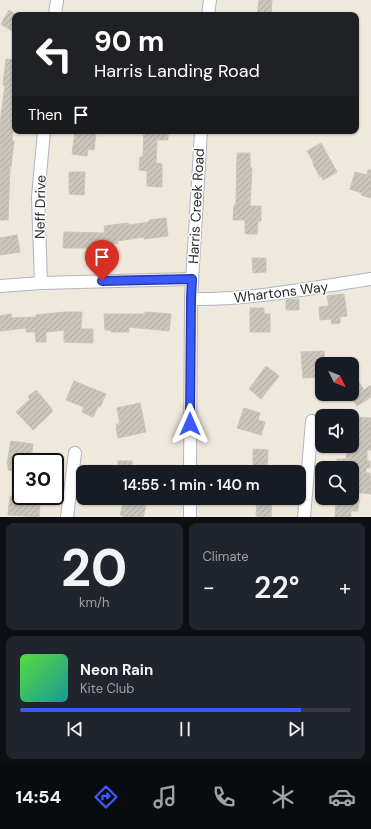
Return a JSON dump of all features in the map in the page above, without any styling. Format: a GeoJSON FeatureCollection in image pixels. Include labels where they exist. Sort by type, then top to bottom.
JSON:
{"type":"FeatureCollection","features":[{"type":"Feature","properties":{"kind":"street"},"geometry":{"type":"LineString","coordinates":[[56,12],[57,0]]}},
{"type":"Feature","properties":{"kind":"street"},"geometry":{"type":"LineString","coordinates":[[208,12],[210,0]]}},
{"type":"Feature","properties":{"kind":"street","name":"Neff Drive"},"geometry":{"type":"LineString","coordinates":[[41,283],[38,197],[44,134]]}},
{"type":"Feature","properties":{"kind":"street","name":"Harris Creek Road"},"geometry":{"type":"LineString","coordinates":[[190,465],[191,298],[201,134]]}},
{"type":"Feature","properties":{"kind":"street"},"geometry":{"type":"LineString","coordinates":[[0,286],[41,283],[192,279]]}},
{"type":"Feature","properties":{"kind":"street","name":"Whartons Way"},"geometry":{"type":"LineString","coordinates":[[191,298],[217,299],[246,297],[371,279]]}},
{"type":"Feature","properties":{"kind":"street"},"geometry":{"type":"LineString","coordinates":[[304,517],[312,421]]}},
{"type":"Feature","properties":{"kind":"street"},"geometry":{"type":"LineString","coordinates":[[67,517],[75,453]]}},
{"type":"Feature","properties":{"kind":"street"},"geometry":{"type":"LineString","coordinates":[[190,505],[190,517]]}},
{"type":"Feature","properties":{"kind":"building"},"geometry":{"type":"Polygon","coordinates":[[[259,0],[272,0],[271,12],[257,12],[259,0]]]}},
{"type":"Feature","properties":{"kind":"building"},"geometry":{"type":"Polygon","coordinates":[[[9,10],[12,12],[12,31],[1,24],[9,10]]]}},
{"type":"Feature","properties":{"kind":"building"},"geometry":{"type":"Polygon","coordinates":[[[6,59],[12,60],[12,140],[14,141],[10,167],[8,220],[0,220],[0,124],[5,85],[3,85],[6,59]]]}},
{"type":"Feature","properties":{"kind":"building"},"geometry":{"type":"Polygon","coordinates":[[[75,134],[96,134],[94,150],[88,149],[87,156],[72,154],[75,134]]]}},
{"type":"Feature","properties":{"kind":"building"},"geometry":{"type":"Polygon","coordinates":[[[144,134],[168,134],[168,140],[157,140],[156,163],[162,164],[162,187],[147,186],[147,171],[139,170],[140,157],[143,157],[144,134]]]}},
{"type":"Feature","properties":{"kind":"building"},"geometry":{"type":"Polygon","coordinates":[[[321,143],[337,172],[323,180],[307,151],[321,143]]]}},
{"type":"Feature","properties":{"kind":"building"},"geometry":{"type":"Polygon","coordinates":[[[237,153],[250,153],[250,168],[252,168],[250,206],[261,206],[261,221],[258,221],[257,234],[245,234],[245,220],[233,220],[234,205],[236,205],[237,153]]]}},
{"type":"Feature","properties":{"kind":"building"},"geometry":{"type":"Polygon","coordinates":[[[368,170],[371,170],[371,198],[350,189],[355,172],[367,175],[368,170]]]}},
{"type":"Feature","properties":{"kind":"building"},"geometry":{"type":"Polygon","coordinates":[[[69,172],[85,172],[84,195],[69,194],[69,172]]]}},
{"type":"Feature","properties":{"kind":"building"},"geometry":{"type":"Polygon","coordinates":[[[166,218],[168,236],[144,239],[144,237],[117,241],[118,243],[91,248],[63,248],[64,232],[105,233],[104,226],[128,223],[129,225],[166,218]]]}},
{"type":"Feature","properties":{"kind":"building"},"geometry":{"type":"Polygon","coordinates":[[[17,235],[20,252],[0,255],[0,238],[17,235]]]}},
{"type":"Feature","properties":{"kind":"building"},"geometry":{"type":"Polygon","coordinates":[[[252,258],[266,258],[266,272],[253,273],[252,258]]]}},
{"type":"Feature","properties":{"kind":"building"},"geometry":{"type":"Polygon","coordinates":[[[344,294],[347,316],[340,317],[340,323],[332,324],[331,319],[320,320],[319,307],[329,306],[327,296],[344,294]]]}},
{"type":"Feature","properties":{"kind":"building"},"geometry":{"type":"Polygon","coordinates":[[[299,299],[299,310],[286,310],[286,300],[299,299]]]}},
{"type":"Feature","properties":{"kind":"building"},"geometry":{"type":"Polygon","coordinates":[[[250,308],[264,308],[264,314],[270,314],[270,332],[250,332],[250,308]]]}},
{"type":"Feature","properties":{"kind":"building"},"geometry":{"type":"Polygon","coordinates":[[[82,312],[81,329],[93,329],[93,343],[64,342],[64,330],[46,332],[46,342],[36,342],[35,332],[26,332],[26,328],[0,331],[0,316],[11,314],[12,318],[37,317],[36,315],[82,312]]]}},
{"type":"Feature","properties":{"kind":"building"},"geometry":{"type":"Polygon","coordinates":[[[145,312],[171,314],[169,331],[129,327],[129,332],[111,332],[110,330],[105,330],[104,314],[145,314],[145,312]]]}},
{"type":"Feature","properties":{"kind":"building"},"geometry":{"type":"Polygon","coordinates":[[[324,351],[324,357],[315,357],[315,377],[303,378],[301,352],[324,351]]]}},
{"type":"Feature","properties":{"kind":"building"},"geometry":{"type":"Polygon","coordinates":[[[266,366],[279,376],[261,399],[249,389],[266,366]]]}},
{"type":"Feature","properties":{"kind":"building"},"geometry":{"type":"Polygon","coordinates":[[[74,381],[106,394],[93,417],[82,412],[84,407],[66,400],[74,381]]]}},
{"type":"Feature","properties":{"kind":"building"},"geometry":{"type":"Polygon","coordinates":[[[359,382],[364,390],[371,385],[371,397],[357,406],[353,401],[359,401],[359,382]]]}},
{"type":"Feature","properties":{"kind":"building"},"geometry":{"type":"Polygon","coordinates":[[[36,390],[52,409],[52,412],[33,430],[16,412],[30,399],[28,397],[36,390]]]}},
{"type":"Feature","properties":{"kind":"building"},"geometry":{"type":"Polygon","coordinates":[[[140,403],[146,432],[118,438],[116,424],[120,424],[117,408],[140,403]]]}},
{"type":"Feature","properties":{"kind":"building"},"geometry":{"type":"Polygon","coordinates":[[[244,408],[260,413],[258,420],[265,422],[261,435],[237,428],[244,408]]]}},
{"type":"Feature","properties":{"kind":"building"},"geometry":{"type":"Polygon","coordinates":[[[359,417],[371,418],[371,450],[367,450],[367,461],[370,461],[370,468],[366,468],[366,473],[370,473],[371,494],[359,493],[359,461],[337,461],[337,459],[346,459],[346,453],[359,453],[359,417]]]}},
{"type":"Feature","properties":{"kind":"building"},"geometry":{"type":"Polygon","coordinates":[[[11,441],[33,444],[32,453],[12,453],[12,471],[8,470],[7,464],[11,441]]]}},
{"type":"Feature","properties":{"kind":"building"},"geometry":{"type":"Polygon","coordinates":[[[253,449],[268,450],[267,465],[253,465],[253,449]]]}},
{"type":"Feature","properties":{"kind":"building"},"geometry":{"type":"Polygon","coordinates":[[[118,461],[132,461],[132,465],[118,465],[118,461]]]}},
{"type":"Feature","properties":{"kind":"building"},"geometry":{"type":"Polygon","coordinates":[[[10,496],[12,496],[12,505],[40,505],[39,517],[8,515],[10,496]]]}},
{"type":"Feature","properties":{"kind":"building"},"geometry":{"type":"Polygon","coordinates":[[[122,505],[146,506],[143,517],[125,517],[120,515],[122,505]]]}},
{"type":"Feature","properties":{"kind":"building"},"geometry":{"type":"Polygon","coordinates":[[[257,505],[272,505],[271,517],[256,516],[257,505]]]}},
{"type":"Feature","properties":{"kind":"building"},"geometry":{"type":"Polygon","coordinates":[[[336,505],[359,505],[358,511],[351,511],[351,517],[335,517],[336,505]]]}},
{"type":"Feature","properties":{"kind":"route"},"geometry":{"type":"LineString","coordinates":[[102,281],[192,279],[190,424]]}}]}
